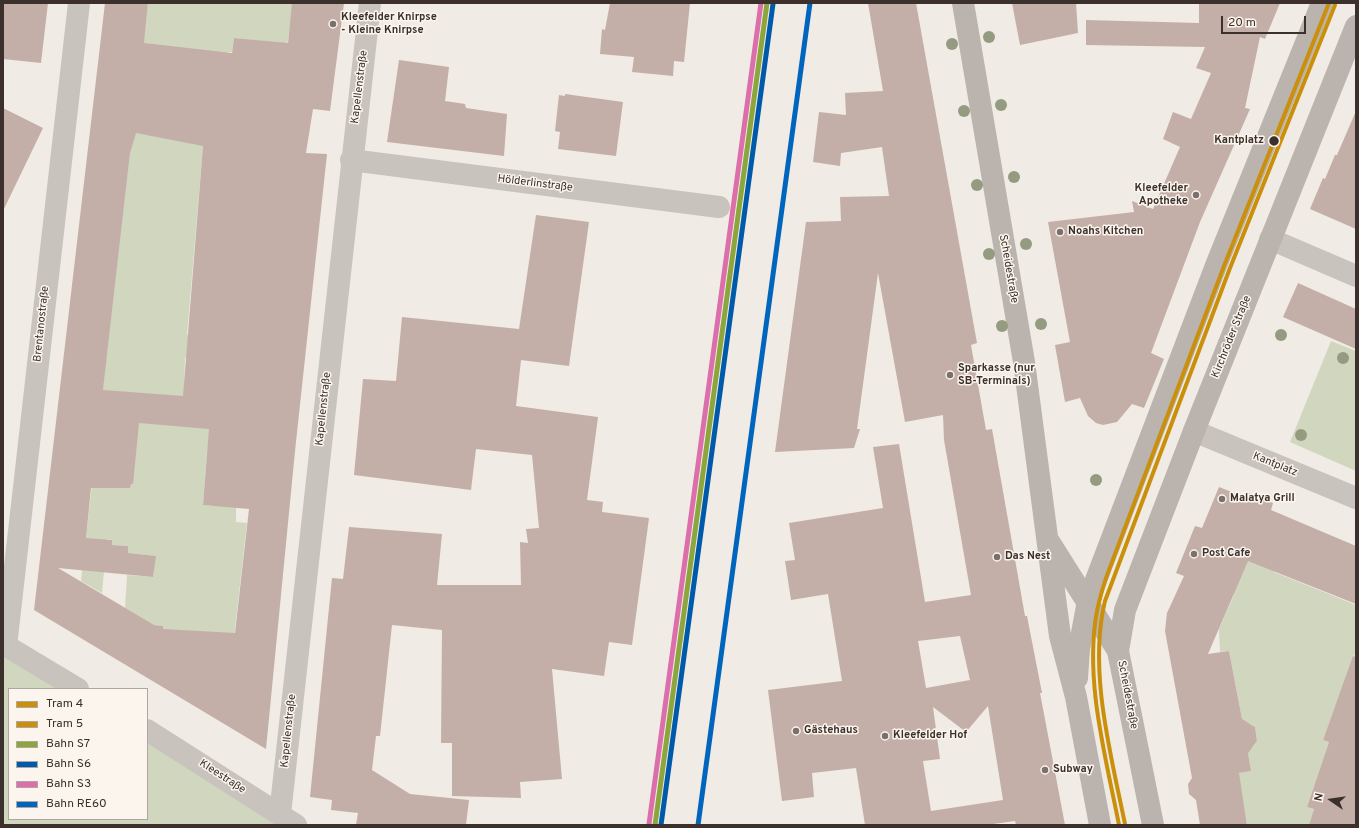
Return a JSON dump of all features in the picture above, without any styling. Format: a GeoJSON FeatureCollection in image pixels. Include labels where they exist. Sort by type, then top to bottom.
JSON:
{"type":"FeatureCollection","features":[{"type":"Feature","properties":{"kind":"main road","name":"Scheidestraße"},"geometry":{"type":"LineString","coordinates":[[963,3],[1024,362],[1060,636],[1076,698],[1100,825]]}},
{"type":"Feature","properties":{"kind":"main road"},"geometry":{"type":"LineString","coordinates":[[1076,698],[1079,649],[1088,601],[1217,263],[1322,3]]}},
{"type":"Feature","properties":{"kind":"main road","name":"Kirchröder Straße"},"geometry":{"type":"LineString","coordinates":[[1118,651],[1125,610],[1270,239],[1356,26]]}},
{"type":"Feature","properties":{"kind":"main road","name":"Scheidestraße"},"geometry":{"type":"LineString","coordinates":[[1046,536],[1118,651],[1153,825]]}},
{"type":"Feature","properties":{"kind":"street","name":"Brentanostraße"},"geometry":{"type":"LineString","coordinates":[[5,645],[79,3]]}},
{"type":"Feature","properties":{"kind":"street","name":"Kapellenstraße"},"geometry":{"type":"LineString","coordinates":[[288,820],[351,160],[370,3]]}},
{"type":"Feature","properties":{"kind":"street","name":"Hölderlinstraße"},"geometry":{"type":"LineString","coordinates":[[351,160],[719,207]]}},
{"type":"Feature","properties":{"kind":"street"},"geometry":{"type":"LineString","coordinates":[[1270,239],[1356,276]]}},
{"type":"Feature","properties":{"kind":"street","name":"Kantplatz"},"geometry":{"type":"LineString","coordinates":[[1194,432],[1356,498]]}},
{"type":"Feature","properties":{"kind":"street"},"geometry":{"type":"LineString","coordinates":[[5,645],[76,688]]}},
{"type":"Feature","properties":{"kind":"street","name":"Kleestraße"},"geometry":{"type":"LineString","coordinates":[[148,731],[288,820]]}},
{"type":"Feature","properties":{"kind":"green space"},"geometry":{"type":"Polygon","coordinates":[[[148,3],[293,3],[287,47],[280,43],[234,38],[232,52],[227,52],[203,146],[187,335],[212,337],[248,312],[207,453],[203,505],[217,506],[236,503],[236,522],[247,523],[234,637],[213,632],[163,633],[163,626],[153,625],[125,608],[127,575],[153,577],[155,556],[128,553],[128,546],[112,545],[112,540],[107,539],[102,593],[81,581],[140,63],[148,3]],[[185,358],[184,384],[195,385],[211,360],[185,358]]]}},
{"type":"Feature","properties":{"kind":"green space"},"geometry":{"type":"Polygon","coordinates":[[[1331,341],[1356,351],[1356,471],[1290,442],[1331,341]]]}},
{"type":"Feature","properties":{"kind":"green space"},"geometry":{"type":"Polygon","coordinates":[[[1244,546],[1281,554],[1274,572],[1356,605],[1356,656],[1354,655],[1323,740],[1329,742],[1307,807],[1314,809],[1309,825],[1243,825],[1247,824],[1238,773],[1251,771],[1247,748],[1253,747],[1257,741],[1255,727],[1249,723],[1243,724],[1229,651],[1220,652],[1219,629],[1233,597],[1244,546]]]}},
{"type":"Feature","properties":{"kind":"green space"},"geometry":{"type":"Polygon","coordinates":[[[3,644],[76,688],[8,688],[8,820],[148,820],[148,731],[296,825],[3,825],[3,644]]]}},
{"type":"Feature","properties":{"kind":"building"},"geometry":{"type":"Polygon","coordinates":[[[3,3],[48,3],[41,63],[3,59],[3,3]]]}},
{"type":"Feature","properties":{"kind":"building"},"geometry":{"type":"Polygon","coordinates":[[[105,3],[148,3],[144,43],[232,53],[234,38],[288,43],[292,3],[344,3],[330,111],[313,109],[306,153],[327,154],[295,451],[266,749],[34,610],[105,3]],[[136,133],[130,153],[103,390],[183,396],[203,146],[136,133]],[[139,423],[133,484],[131,484],[130,488],[91,488],[86,538],[112,540],[112,545],[128,546],[128,553],[156,556],[153,577],[58,568],[154,625],[163,626],[163,629],[235,633],[249,509],[203,505],[209,429],[139,423]]]}},
{"type":"Feature","properties":{"kind":"building"},"geometry":{"type":"Polygon","coordinates":[[[610,3],[690,3],[684,62],[674,61],[673,76],[632,72],[634,57],[600,54],[602,29],[605,30],[610,3]]]}},
{"type":"Feature","properties":{"kind":"building"},"geometry":{"type":"Polygon","coordinates":[[[868,3],[916,3],[977,343],[971,345],[986,430],[992,429],[1025,616],[1027,616],[1042,693],[1040,693],[1065,825],[1016,825],[1015,821],[986,825],[865,825],[856,768],[812,773],[814,797],[782,801],[768,690],[842,681],[828,594],[791,600],[785,561],[795,560],[789,523],[883,508],[873,447],[899,444],[925,602],[971,595],[944,440],[943,415],[905,422],[878,273],[857,429],[860,429],[854,448],[775,452],[806,222],[841,221],[840,197],[889,196],[882,147],[841,153],[840,166],[813,162],[819,112],[846,115],[845,93],[883,91],[868,3]],[[960,636],[918,641],[926,688],[970,680],[960,636]],[[988,706],[966,732],[933,707],[940,759],[923,761],[931,811],[1003,800],[988,706]]]}},
{"type":"Feature","properties":{"kind":"building"},"geometry":{"type":"Polygon","coordinates":[[[1012,3],[1076,3],[1078,33],[1020,45],[1012,3]]]}},
{"type":"Feature","properties":{"kind":"building"},"geometry":{"type":"Polygon","coordinates":[[[1199,3],[1280,3],[1265,39],[1260,37],[1245,108],[1250,109],[1200,222],[1151,353],[1164,359],[1144,408],[1132,404],[1117,422],[1103,425],[1096,423],[1088,416],[1080,398],[1065,402],[1055,345],[1070,342],[1048,222],[1134,212],[1132,201],[1153,209],[1180,147],[1163,139],[1173,112],[1191,119],[1211,73],[1196,68],[1205,47],[1086,45],[1086,20],[1199,23],[1199,3]]]}},
{"type":"Feature","properties":{"kind":"building"},"geometry":{"type":"Polygon","coordinates":[[[399,60],[449,67],[445,101],[465,104],[466,108],[507,114],[504,156],[387,142],[399,60]]]}},
{"type":"Feature","properties":{"kind":"building"},"geometry":{"type":"Polygon","coordinates":[[[565,94],[623,102],[616,156],[558,149],[560,132],[555,131],[559,95],[565,96],[565,94]]]}},
{"type":"Feature","properties":{"kind":"building"},"geometry":{"type":"Polygon","coordinates":[[[3,108],[43,128],[3,211],[3,108]]]}},
{"type":"Feature","properties":{"kind":"building"},"geometry":{"type":"Polygon","coordinates":[[[1356,111],[1356,229],[1310,209],[1323,178],[1325,179],[1335,155],[1337,155],[1356,111]]]}},
{"type":"Feature","properties":{"kind":"building"},"geometry":{"type":"Polygon","coordinates":[[[536,215],[589,222],[569,366],[521,360],[516,406],[598,417],[587,500],[603,502],[602,512],[649,518],[632,645],[609,642],[604,676],[552,669],[562,779],[520,782],[521,798],[452,796],[452,743],[441,743],[442,630],[392,625],[380,736],[376,736],[372,770],[410,794],[469,800],[466,825],[356,825],[358,813],[331,810],[332,800],[310,797],[332,578],[343,579],[349,527],[442,534],[437,585],[521,585],[520,542],[528,543],[526,529],[539,528],[532,455],[476,449],[471,490],[354,475],[363,379],[396,381],[402,317],[519,329],[536,215]]]}},
{"type":"Feature","properties":{"kind":"building"},"geometry":{"type":"Polygon","coordinates":[[[1298,283],[1356,309],[1356,349],[1283,317],[1298,283]]]}},
{"type":"Feature","properties":{"kind":"building"},"geometry":{"type":"Polygon","coordinates":[[[1219,487],[1244,497],[1246,492],[1273,503],[1271,510],[1356,546],[1356,604],[1248,561],[1208,654],[1229,651],[1242,719],[1255,727],[1257,741],[1248,753],[1251,771],[1239,773],[1247,825],[1200,825],[1196,800],[1189,794],[1188,784],[1192,778],[1165,631],[1167,613],[1184,576],[1176,573],[1195,526],[1202,528],[1219,487]]]}},
{"type":"Feature","properties":{"kind":"building"},"geometry":{"type":"Polygon","coordinates":[[[1353,656],[1356,657],[1356,825],[1309,825],[1314,809],[1307,807],[1329,742],[1323,740],[1353,656]]]}},
{"type":"Feature","properties":{"kind":"tram line","name":"4"},"geometry":{"type":"LineString","coordinates":[[1119,825],[1103,746],[1095,691],[1093,664],[1094,637],[1099,601],[1109,570],[1224,266],[1329,3]]}},
{"type":"Feature","properties":{"kind":"tram line","name":"5"},"geometry":{"type":"LineString","coordinates":[[1125,824],[1108,741],[1100,684],[1100,628],[1105,601],[1230,268],[1335,5]]}},
{"type":"Feature","properties":{"kind":"rail line","name":"S3"},"geometry":{"type":"LineString","coordinates":[[649,824],[761,3]]}},
{"type":"Feature","properties":{"kind":"rail line","name":"S7"},"geometry":{"type":"LineString","coordinates":[[655,825],[767,3]]}},
{"type":"Feature","properties":{"kind":"rail line","name":"RE60"},"geometry":{"type":"LineString","coordinates":[[698,825],[810,3]]}},
{"type":"Feature","properties":{"kind":"rail line","name":"S6"},"geometry":{"type":"LineString","coordinates":[[661,825],[773,4]]}},
{"type":"Feature","properties":{"kind":"place","name":"Kleefelder Knirpse - Kleine Knirpse"},"geometry":{"type":"Point","coordinates":[333,24]}},
{"type":"Feature","properties":{"kind":"place","name":"Kantplatz"},"geometry":{"type":"Point","coordinates":[1274,141]}},
{"type":"Feature","properties":{"kind":"place","name":"Kleefelder Apotheke"},"geometry":{"type":"Point","coordinates":[1196,195]}},
{"type":"Feature","properties":{"kind":"place","name":"Noahs Kitchen"},"geometry":{"type":"Point","coordinates":[1060,232]}},
{"type":"Feature","properties":{"kind":"place","name":"Sparkasse (nur SB-Terminals)"},"geometry":{"type":"Point","coordinates":[950,375]}},
{"type":"Feature","properties":{"kind":"place","name":"Malatya Grill"},"geometry":{"type":"Point","coordinates":[1222,499]}},
{"type":"Feature","properties":{"kind":"place","name":"Post Cafe"},"geometry":{"type":"Point","coordinates":[1194,554]}},
{"type":"Feature","properties":{"kind":"place","name":"Das Nest"},"geometry":{"type":"Point","coordinates":[997,557]}},
{"type":"Feature","properties":{"kind":"place","name":"Gästehaus"},"geometry":{"type":"Point","coordinates":[796,731]}},
{"type":"Feature","properties":{"kind":"place","name":"Kleefelder Hof"},"geometry":{"type":"Point","coordinates":[885,736]}},
{"type":"Feature","properties":{"kind":"place","name":"Subway"},"geometry":{"type":"Point","coordinates":[1045,770]}}]}
